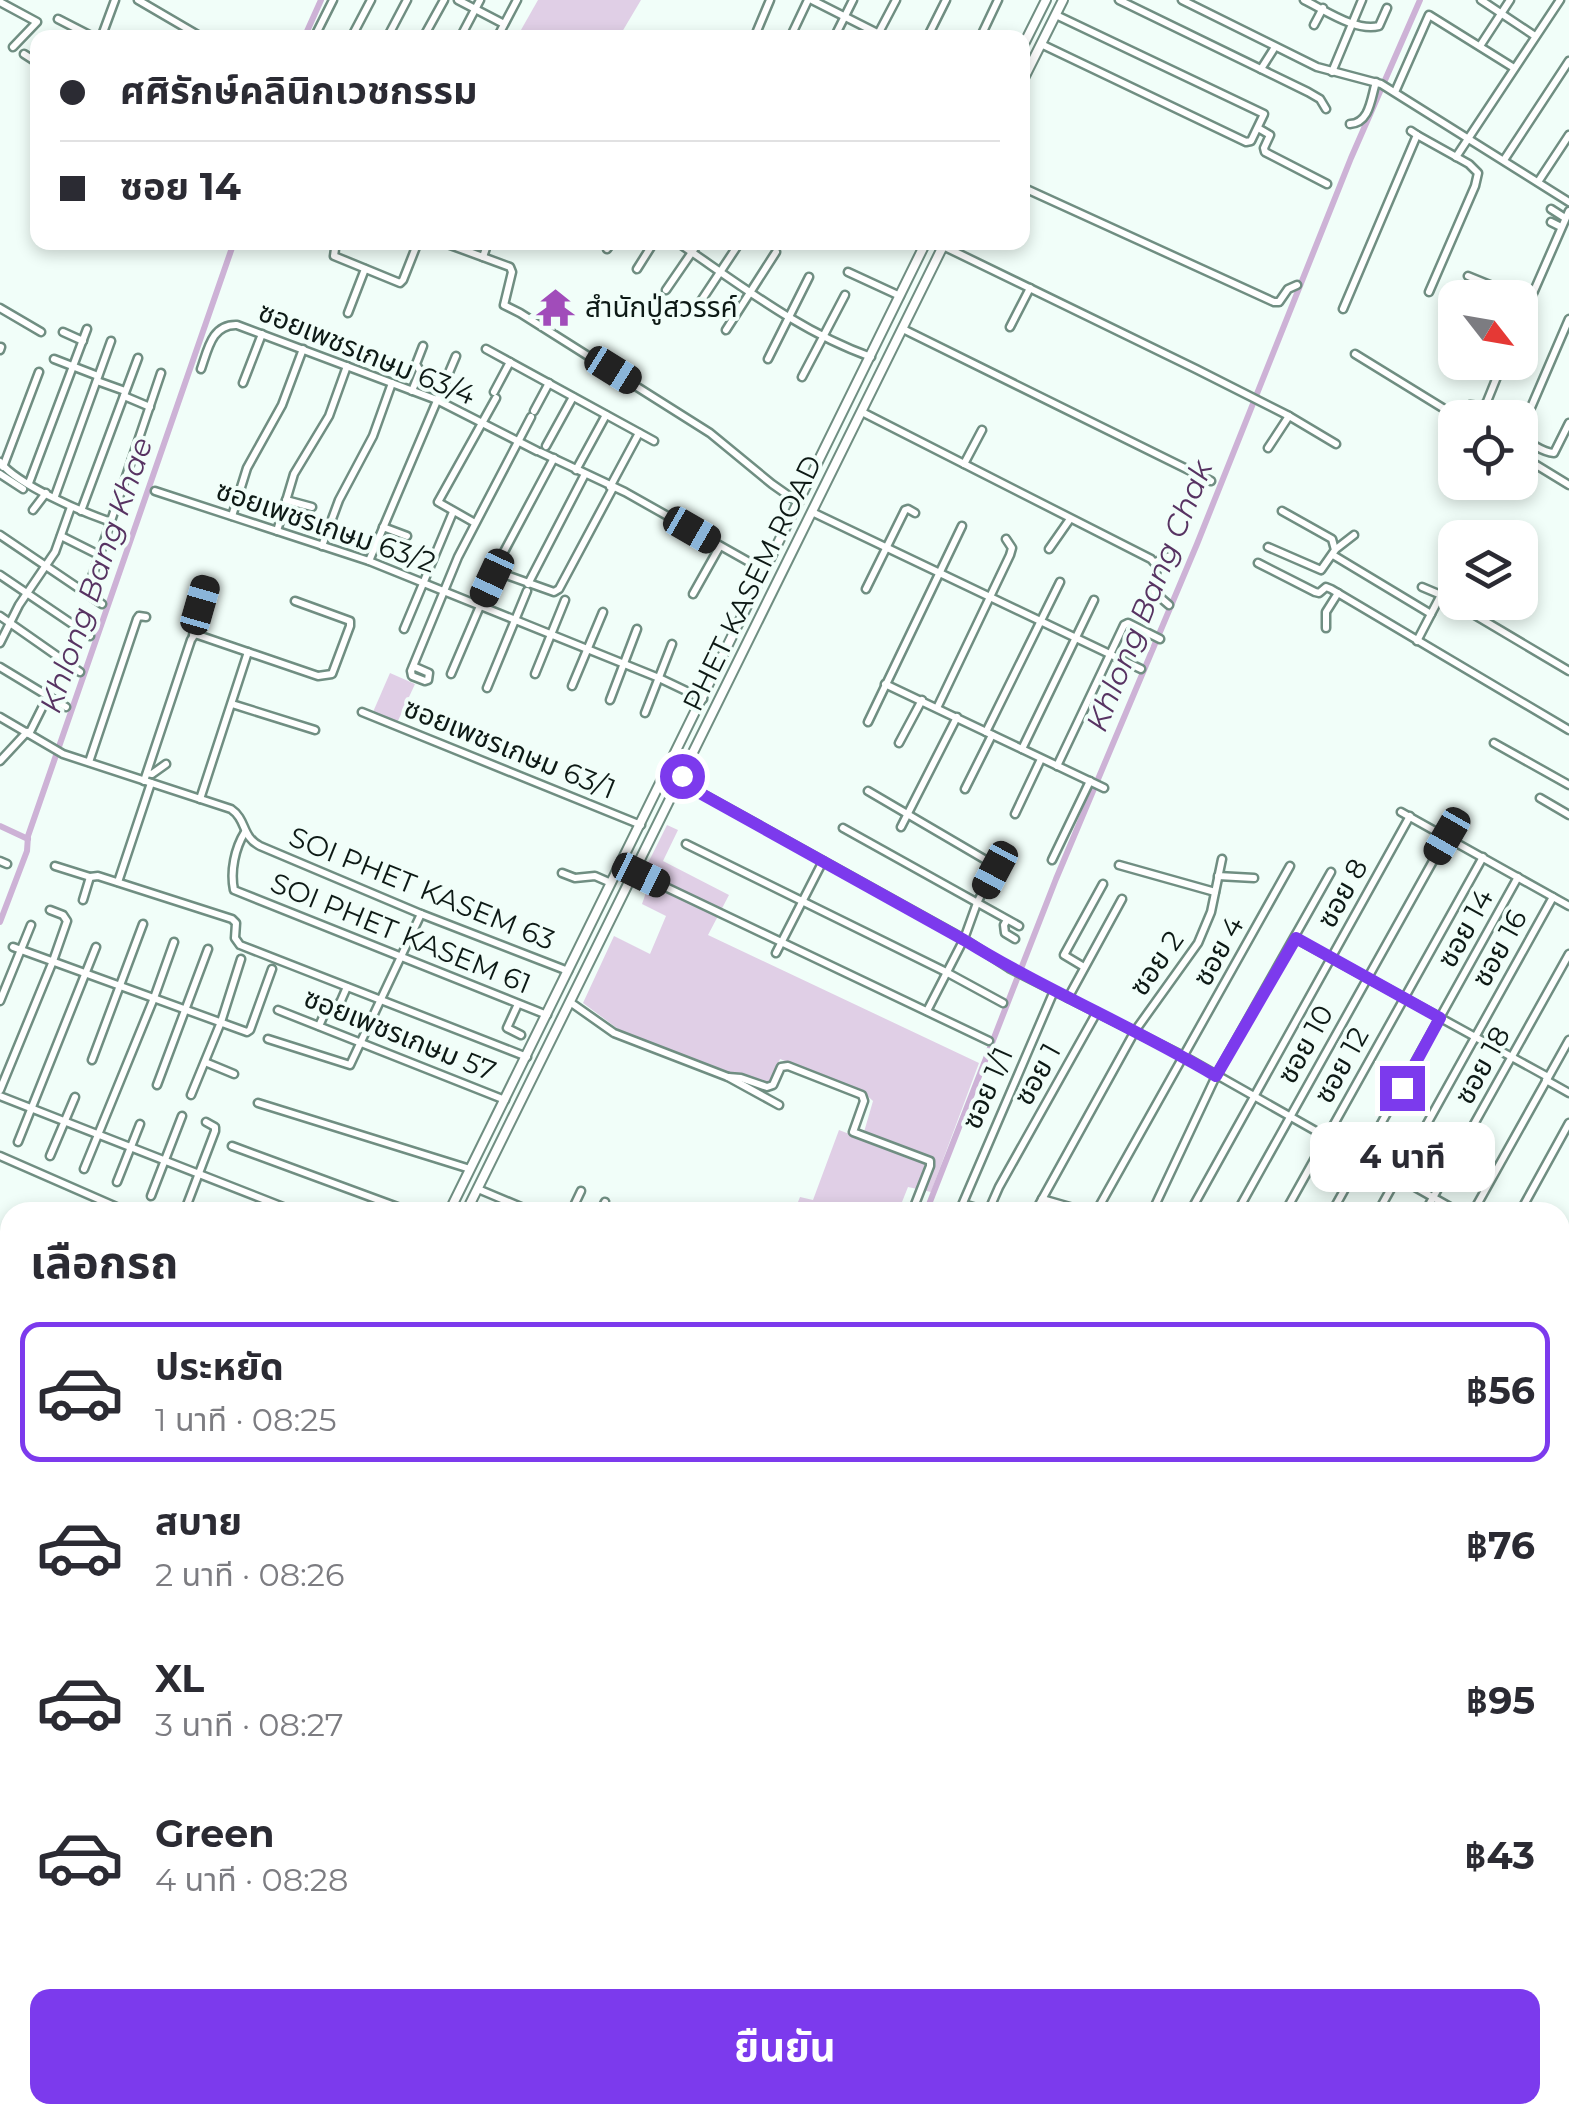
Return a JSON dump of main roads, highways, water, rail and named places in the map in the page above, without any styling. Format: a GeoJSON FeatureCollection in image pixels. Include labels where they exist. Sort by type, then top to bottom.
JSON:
{"type":"FeatureCollection","features":[{"type":"Feature","properties":{"kind":"main road"},"geometry":{"type":"LineString","coordinates":[[1030,67],[1064,0]]}},
{"type":"Feature","properties":{"kind":"main road"},"geometry":{"type":"LineString","coordinates":[[1030,31],[1044,1]]}},
{"type":"Feature","properties":{"kind":"main road","name":"PHET KASEM ROAD"},"geometry":{"type":"LineString","coordinates":[[454,1202],[922,250]]}},
{"type":"Feature","properties":{"kind":"main road","name":"PHET KASEM ROAD"},"geometry":{"type":"LineString","coordinates":[[471,1202],[941,250]]}},
{"type":"Feature","properties":{"kind":"main road"},"geometry":{"type":"LineString","coordinates":[[893,310],[900,319],[910,315]]}},
{"type":"Feature","properties":{"kind":"main road"},"geometry":{"type":"LineString","coordinates":[[879,340],[890,334],[897,341]]}},
{"type":"Feature","properties":{"kind":"main road"},"geometry":{"type":"LineString","coordinates":[[669,768],[681,778]]}},
{"type":"Feature","properties":{"kind":"waterway","name":"Khlong Bang Khae"},"geometry":{"type":"LineString","coordinates":[[308,30],[321,0]]}},
{"type":"Feature","properties":{"kind":"waterway","name":"Khlong Bang Chak"},"geometry":{"type":"LineString","coordinates":[[930,1202],[1056,879],[1197,544],[1351,158],[1420,0]]}},
{"type":"Feature","properties":{"kind":"waterway","name":"Khlong Bang Khae"},"geometry":{"type":"LineString","coordinates":[[0,922],[231,250]]}},
{"type":"Feature","properties":{"kind":"waterway"},"geometry":{"type":"LineString","coordinates":[[0,826],[28,839]]}},
{"type":"Feature","properties":{"kind":"place","name":"สำนักปู่สวรรค์"},"geometry":{"type":"Point","coordinates":[555,307]}}]}
